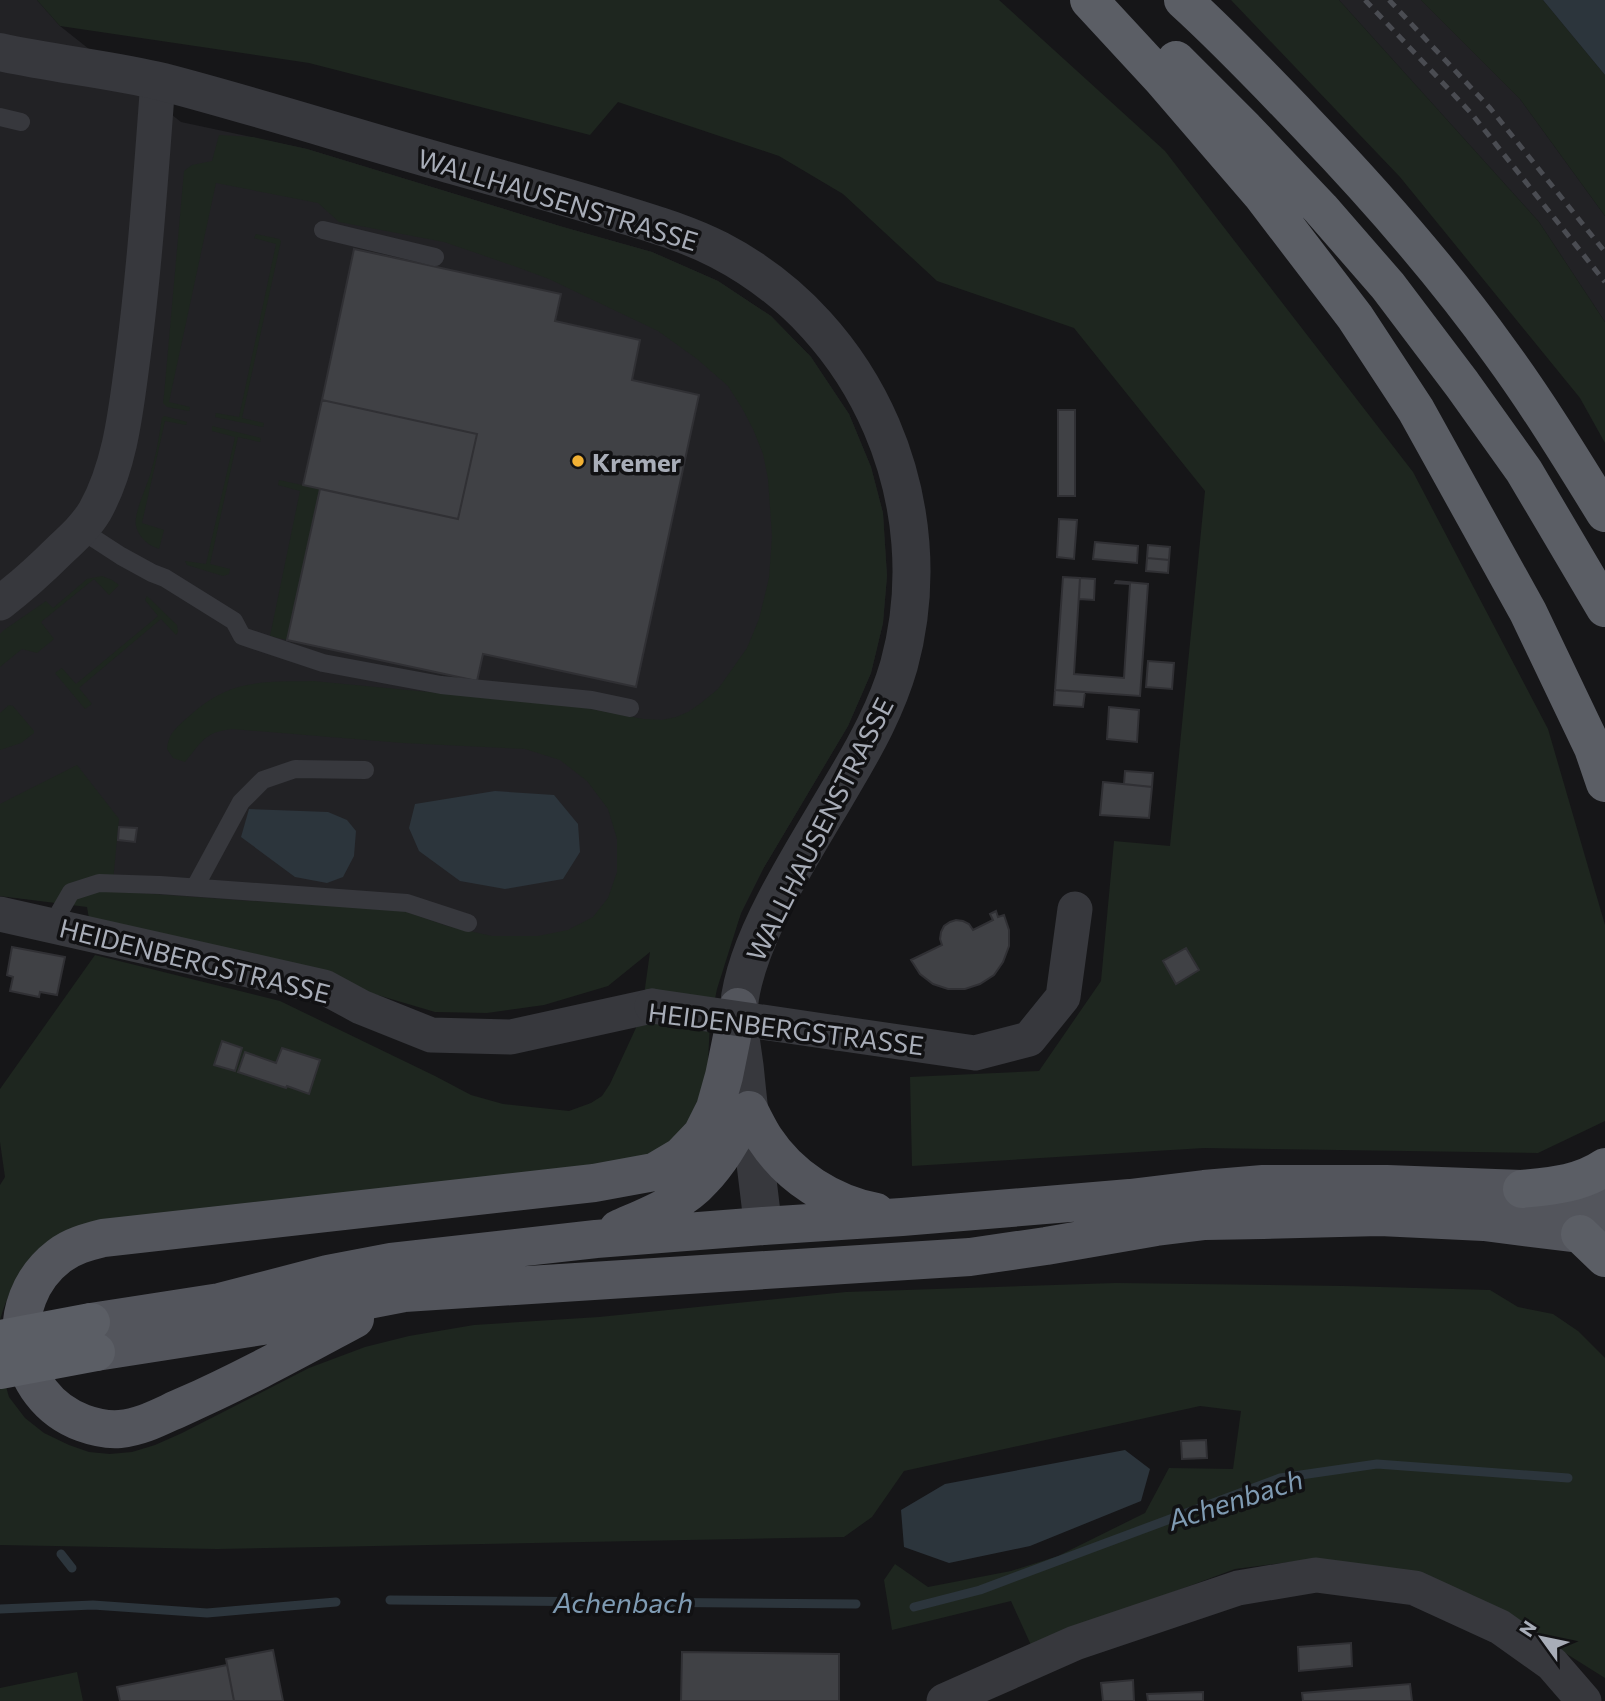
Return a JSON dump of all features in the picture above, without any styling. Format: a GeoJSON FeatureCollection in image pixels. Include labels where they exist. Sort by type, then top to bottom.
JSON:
{"type":"FeatureCollection","features":[{"type":"Feature","properties":{"kind":"highway"},"geometry":{"type":"LineString","coordinates":[[1090,0],[1261,194],[1355,317],[1416,410],[1528,612],[1593,747],[1605,783]]}},
{"type":"Feature","properties":{"kind":"highway"},"geometry":{"type":"LineString","coordinates":[[1109,0],[1245,129],[1321,209],[1388,286],[1524,471],[1605,608]]}},
{"type":"Feature","properties":{"kind":"highway"},"geometry":{"type":"LineString","coordinates":[[1183,0],[1312,129],[1424,254],[1500,352],[1605,513]]}},
{"type":"Feature","properties":{"kind":"highway"},"geometry":{"type":"LineString","coordinates":[[1522,1189],[1569,1183],[1596,1174],[1605,1167]]}},
{"type":"Feature","properties":{"kind":"highway"},"geometry":{"type":"LineString","coordinates":[[0,1339],[94,1337]]}},
{"type":"Feature","properties":{"kind":"highway"},"geometry":{"type":"LineString","coordinates":[[0,1370],[94,1337]]}},
{"type":"Feature","properties":{"kind":"main road"},"geometry":{"type":"LineString","coordinates":[[404,1293],[215,1393],[142,1425],[117,1429],[93,1426],[71,1418],[51,1405],[35,1386],[24,1365],[19,1341],[20,1317],[28,1293],[40,1273],[58,1256],[79,1244],[103,1238],[594,1183],[653,1172],[681,1156],[702,1134],[715,1108],[738,1007]]}},
{"type":"Feature","properties":{"kind":"main road"},"geometry":{"type":"LineString","coordinates":[[749,1110],[778,1156],[810,1185],[839,1201],[902,1217]]}},
{"type":"Feature","properties":{"kind":"main road"},"geometry":{"type":"LineString","coordinates":[[596,1239],[680,1199],[703,1180],[723,1154],[749,1110]]}},
{"type":"Feature","properties":{"kind":"main road"},"geometry":{"type":"LineString","coordinates":[[94,1337],[328,1274],[391,1262],[596,1239],[902,1217],[1263,1184],[1387,1184],[1522,1189],[1599,1235]]}},
{"type":"Feature","properties":{"kind":"main road"},"geometry":{"type":"LineString","coordinates":[[94,1337],[275,1324],[347,1304],[404,1293],[970,1257],[1205,1221],[1380,1217],[1485,1222],[1599,1235]]}},
{"type":"Feature","properties":{"kind":"main road"},"geometry":{"type":"LineString","coordinates":[[763,1226],[767,1269]]}},
{"type":"Feature","properties":{"kind":"street","name":"WALLHAUSENSTRASSE"},"geometry":{"type":"LineString","coordinates":[[0,52],[158,81],[601,208],[686,235],[721,251],[754,271],[785,295],[830,341],[861,385],[880,422],[895,461],[905,501],[911,542],[907,625],[898,666],[885,705],[867,742],[784,884],[761,929],[738,1007],[763,1226]]}},
{"type":"Feature","properties":{"kind":"street"},"geometry":{"type":"LineString","coordinates":[[0,603],[81,530],[94,512],[114,465],[122,433],[139,310],[158,81]]}},
{"type":"Feature","properties":{"kind":"street","name":"HEIDENBERGSTRASSE"},"geometry":{"type":"LineString","coordinates":[[0,914],[324,987],[361,1007],[431,1035],[511,1037],[652,1006],[975,1053],[1029,1039],[1063,998],[1074,909]]}},
{"type":"Feature","properties":{"kind":"street"},"geometry":{"type":"LineString","coordinates":[[944,1701],[1074,1643],[1238,1588],[1316,1575],[1415,1588],[1500,1627],[1552,1664],[1584,1701]]}},
{"type":"Feature","properties":{"kind":"lane"},"geometry":{"type":"LineString","coordinates":[[0,117],[21,122]]}},
{"type":"Feature","properties":{"kind":"lane"},"geometry":{"type":"LineString","coordinates":[[323,230],[435,257]]}},
{"type":"Feature","properties":{"kind":"lane"},"geometry":{"type":"LineString","coordinates":[[81,530],[234,621],[242,636],[323,663],[441,685],[592,700],[630,708]]}},
{"type":"Feature","properties":{"kind":"lane"},"geometry":{"type":"LineString","coordinates":[[195,887],[241,802],[263,780],[295,769],[365,770]]}},
{"type":"Feature","properties":{"kind":"lane"},"geometry":{"type":"LineString","coordinates":[[58,926],[60,911],[71,892],[99,883],[407,902],[468,923]]}},
{"type":"Feature","properties":{"kind":"shaded area"},"geometry":{"type":"Polygon","coordinates":[[[0,0],[37,0],[60,26],[181,122],[307,149],[652,252],[718,281],[771,316],[811,357],[849,414],[871,467],[883,513],[887,576],[883,623],[871,673],[848,726],[763,869],[741,913],[727,953],[369,938],[0,896],[0,0]]]}},
{"type":"Feature","properties":{"kind":"shaded area"},"geometry":{"type":"Polygon","coordinates":[[[37,0],[999,0],[1165,151],[1413,472],[1548,729],[1605,925],[1605,1121],[1538,1153],[1204,1148],[912,1166],[910,1077],[1039,1071],[1101,981],[1114,841],[1170,846],[1205,491],[1074,328],[937,281],[843,194],[779,156],[618,102],[590,135],[309,63],[60,26],[37,0]]]}},
{"type":"Feature","properties":{"kind":"shaded area"},"geometry":{"type":"Polygon","coordinates":[[[1231,0],[1339,0],[1539,222],[1605,322],[1605,443],[1580,398],[1400,177],[1231,0]]]}},
{"type":"Feature","properties":{"kind":"shaded area"},"geometry":{"type":"Polygon","coordinates":[[[1339,0],[1421,0],[1520,99],[1605,216],[1605,322],[1539,222],[1339,0]]]}},
{"type":"Feature","properties":{"kind":"shaded area"},"geometry":{"type":"Polygon","coordinates":[[[1421,0],[1543,0],[1605,75],[1605,216],[1520,99],[1421,0]]]}},
{"type":"Feature","properties":{"kind":"shaded area"},"geometry":{"type":"Polygon","coordinates":[[[1543,0],[1605,0],[1605,75],[1543,0]]]}},
{"type":"Feature","properties":{"kind":"shaded area"},"geometry":{"type":"Polygon","coordinates":[[[219,135],[253,137],[307,149],[652,252],[718,281],[771,316],[811,357],[849,414],[871,467],[883,513],[887,576],[883,623],[871,673],[848,726],[763,869],[741,913],[717,989],[710,1023],[707,1080],[683,1132],[653,1155],[42,1248],[16,1281],[0,1320],[0,1185],[5,1177],[0,1142],[0,1089],[95,955],[280,1001],[471,1095],[503,1104],[569,1111],[602,1096],[610,1084],[641,1017],[650,952],[608,986],[544,1005],[487,1013],[435,1012],[249,957],[89,919],[87,907],[0,896],[0,804],[77,765],[119,819],[112,891],[249,901],[339,904],[404,911],[447,926],[492,936],[538,936],[568,930],[593,917],[608,898],[617,872],[617,839],[608,809],[587,781],[560,760],[525,749],[403,743],[232,729],[209,735],[185,762],[173,758],[167,749],[171,735],[202,705],[217,696],[246,685],[276,682],[313,681],[575,706],[643,719],[662,720],[676,717],[688,712],[718,689],[747,648],[759,619],[769,578],[772,536],[768,479],[763,454],[753,429],[728,386],[697,359],[658,331],[549,279],[444,242],[339,222],[318,203],[216,183],[169,402],[190,407],[189,411],[167,407],[163,403],[184,171],[192,165],[212,161],[219,135]]]}},
{"type":"Feature","properties":{"kind":"shaded area"},"geometry":{"type":"Polygon","coordinates":[[[256,234],[281,241],[242,418],[264,423],[263,427],[215,417],[216,413],[239,417],[276,244],[254,238],[256,234]]]}},
{"type":"Feature","properties":{"kind":"shaded area"},"geometry":{"type":"Polygon","coordinates":[[[164,416],[187,422],[186,425],[165,421],[142,523],[164,530],[159,549],[142,537],[137,530],[136,520],[154,462],[164,416]]]}},
{"type":"Feature","properties":{"kind":"shaded area"},"geometry":{"type":"Polygon","coordinates":[[[212,426],[261,438],[260,442],[238,437],[210,564],[230,569],[229,574],[223,576],[187,565],[185,561],[206,564],[235,437],[212,431],[212,426]]]}},
{"type":"Feature","properties":{"kind":"shaded area"},"geometry":{"type":"Polygon","coordinates":[[[279,480],[320,489],[287,640],[270,636],[300,491],[278,485],[279,480]]]}},
{"type":"Feature","properties":{"kind":"shaded area"},"geometry":{"type":"Polygon","coordinates":[[[102,576],[119,585],[109,595],[94,579],[41,622],[54,639],[37,653],[22,649],[0,667],[0,634],[4,630],[46,601],[53,608],[87,579],[102,576]]]}},
{"type":"Feature","properties":{"kind":"shaded area"},"geometry":{"type":"Polygon","coordinates":[[[147,596],[177,625],[178,632],[176,635],[161,619],[79,688],[92,704],[85,709],[55,673],[62,668],[76,684],[158,616],[145,600],[147,596]]]}},
{"type":"Feature","properties":{"kind":"shaded area"},"geometry":{"type":"Polygon","coordinates":[[[9,705],[13,706],[34,733],[21,743],[0,750],[0,713],[9,705]]]}},
{"type":"Feature","properties":{"kind":"shaded area"},"geometry":{"type":"Polygon","coordinates":[[[495,791],[554,795],[578,824],[580,852],[563,879],[505,889],[460,881],[419,851],[409,828],[415,804],[495,791]]]}},
{"type":"Feature","properties":{"kind":"shaded area"},"geometry":{"type":"Polygon","coordinates":[[[249,809],[328,812],[347,820],[356,831],[354,856],[343,877],[327,883],[295,877],[241,837],[249,809]]]}},
{"type":"Feature","properties":{"kind":"shaded area"},"geometry":{"type":"Polygon","coordinates":[[[1116,1283],[1490,1290],[1518,1307],[1553,1314],[1578,1331],[1605,1358],[1605,1678],[1474,1596],[1408,1571],[1314,1559],[1235,1569],[1031,1645],[1011,1601],[892,1630],[884,1580],[895,1564],[928,1587],[1011,1571],[1058,1556],[1145,1513],[1169,1468],[1233,1469],[1241,1411],[1200,1406],[904,1471],[872,1517],[844,1537],[217,1549],[0,1545],[0,1366],[9,1397],[25,1418],[44,1433],[69,1445],[89,1452],[110,1454],[132,1452],[155,1445],[309,1368],[365,1347],[409,1336],[474,1325],[599,1317],[846,1292],[1116,1283]]]}},
{"type":"Feature","properties":{"kind":"shaded area"},"geometry":{"type":"Polygon","coordinates":[[[1125,1450],[1150,1469],[1141,1501],[1030,1546],[949,1563],[904,1547],[901,1510],[945,1484],[1125,1450]]]}},
{"type":"Feature","properties":{"kind":"shaded area"},"geometry":{"type":"Polygon","coordinates":[[[77,1672],[83,1701],[0,1701],[0,1688],[77,1672]]]}},
{"type":"Feature","properties":{"kind":"building","name":"Kremer"},"geometry":{"type":"Polygon","coordinates":[[[354,249],[561,294],[555,321],[640,340],[632,380],[699,395],[636,687],[483,654],[477,681],[287,640],[320,489],[458,519],[477,434],[322,400],[354,249]]]}},
{"type":"Feature","properties":{"kind":"building"},"geometry":{"type":"Polygon","coordinates":[[[322,400],[477,434],[458,519],[303,485],[322,400]]]}},
{"type":"Feature","properties":{"kind":"building"},"geometry":{"type":"Polygon","coordinates":[[[1058,410],[1075,410],[1075,496],[1058,496],[1058,410]]]}},
{"type":"Feature","properties":{"kind":"building"},"geometry":{"type":"Polygon","coordinates":[[[1059,519],[1077,520],[1074,559],[1057,557],[1059,519]]]}},
{"type":"Feature","properties":{"kind":"building"},"geometry":{"type":"Polygon","coordinates":[[[1095,542],[1138,546],[1137,563],[1093,559],[1095,542]]]}},
{"type":"Feature","properties":{"kind":"building"},"geometry":{"type":"Polygon","coordinates":[[[1148,545],[1170,547],[1169,560],[1147,558],[1148,545]]]}},
{"type":"Feature","properties":{"kind":"building"},"geometry":{"type":"Polygon","coordinates":[[[1147,558],[1169,560],[1168,573],[1146,571],[1147,558]]]}},
{"type":"Feature","properties":{"kind":"building"},"geometry":{"type":"Polygon","coordinates":[[[1063,577],[1080,578],[1074,674],[1124,678],[1130,584],[1115,583],[1148,584],[1140,696],[1055,690],[1063,577]]]}},
{"type":"Feature","properties":{"kind":"building"},"geometry":{"type":"Polygon","coordinates":[[[1080,578],[1095,579],[1094,600],[1079,599],[1080,578]]]}},
{"type":"Feature","properties":{"kind":"building"},"geometry":{"type":"Polygon","coordinates":[[[1148,661],[1174,663],[1172,689],[1146,687],[1148,661]]]}},
{"type":"Feature","properties":{"kind":"building"},"geometry":{"type":"Polygon","coordinates":[[[1055,690],[1085,692],[1083,707],[1054,705],[1055,690]]]}},
{"type":"Feature","properties":{"kind":"building"},"geometry":{"type":"Polygon","coordinates":[[[1109,707],[1139,710],[1137,742],[1107,739],[1109,707]]]}},
{"type":"Feature","properties":{"kind":"building"},"geometry":{"type":"Polygon","coordinates":[[[1125,771],[1153,773],[1152,787],[1124,784],[1125,771]]]}},
{"type":"Feature","properties":{"kind":"building"},"geometry":{"type":"Polygon","coordinates":[[[1103,782],[1152,787],[1149,818],[1100,815],[1103,782]]]}},
{"type":"Feature","properties":{"kind":"building"},"geometry":{"type":"Polygon","coordinates":[[[119,827],[137,828],[135,842],[118,840],[119,827]]]}},
{"type":"Feature","properties":{"kind":"building"},"geometry":{"type":"Polygon","coordinates":[[[996,911],[998,917],[1004,915],[1009,930],[1009,946],[994,975],[965,989],[948,989],[933,984],[920,974],[911,960],[942,945],[940,939],[944,926],[956,920],[969,924],[973,930],[993,920],[990,914],[996,911]]]}},
{"type":"Feature","properties":{"kind":"building"},"geometry":{"type":"Polygon","coordinates":[[[12,947],[65,957],[57,995],[40,992],[39,997],[10,991],[13,977],[7,975],[12,947]]]}},
{"type":"Feature","properties":{"kind":"building"},"geometry":{"type":"Polygon","coordinates":[[[1186,948],[1199,970],[1176,984],[1163,961],[1186,948]]]}},
{"type":"Feature","properties":{"kind":"building"},"geometry":{"type":"Polygon","coordinates":[[[222,1041],[242,1048],[235,1071],[214,1065],[222,1041]]]}},
{"type":"Feature","properties":{"kind":"building"},"geometry":{"type":"Polygon","coordinates":[[[282,1048],[320,1060],[309,1094],[238,1072],[245,1052],[276,1063],[282,1048]]]}},
{"type":"Feature","properties":{"kind":"building"},"geometry":{"type":"Polygon","coordinates":[[[1206,1440],[1207,1458],[1182,1459],[1181,1441],[1206,1440]]]}},
{"type":"Feature","properties":{"kind":"building"},"geometry":{"type":"Polygon","coordinates":[[[1351,1643],[1352,1666],[1299,1671],[1298,1647],[1351,1643]]]}},
{"type":"Feature","properties":{"kind":"building"},"geometry":{"type":"Polygon","coordinates":[[[273,1650],[283,1701],[234,1701],[226,1659],[273,1650]]]}},
{"type":"Feature","properties":{"kind":"building"},"geometry":{"type":"Polygon","coordinates":[[[682,1652],[839,1654],[839,1701],[681,1701],[682,1652]]]}},
{"type":"Feature","properties":{"kind":"building"},"geometry":{"type":"Polygon","coordinates":[[[227,1665],[234,1701],[120,1701],[117,1687],[227,1665]]]}},
{"type":"Feature","properties":{"kind":"building"},"geometry":{"type":"Polygon","coordinates":[[[1133,1680],[1134,1701],[1103,1701],[1101,1683],[1133,1680]]]}},
{"type":"Feature","properties":{"kind":"building"},"geometry":{"type":"Polygon","coordinates":[[[1410,1684],[1412,1701],[1303,1701],[1302,1693],[1410,1684]]]}},
{"type":"Feature","properties":{"kind":"building"},"geometry":{"type":"Polygon","coordinates":[[[1203,1692],[1203,1701],[1148,1701],[1147,1694],[1203,1692]]]}},
{"type":"Feature","properties":{"kind":"waterway","name":"Achenbach"},"geometry":{"type":"LineString","coordinates":[[914,1607],[980,1590],[1280,1478],[1377,1464],[1568,1478]]}},
{"type":"Feature","properties":{"kind":"waterway"},"geometry":{"type":"LineString","coordinates":[[61,1554],[72,1568]]}},
{"type":"Feature","properties":{"kind":"waterway","name":"Achenbach"},"geometry":{"type":"LineString","coordinates":[[390,1600],[856,1604]]}},
{"type":"Feature","properties":{"kind":"waterway","name":"Achenbach"},"geometry":{"type":"LineString","coordinates":[[0,1609],[93,1605],[207,1613],[336,1602]]}},
{"type":"Feature","properties":{"kind":"railway"},"geometry":{"type":"LineString","coordinates":[[1365,0],[1471,113],[1605,282]]}},
{"type":"Feature","properties":{"kind":"railway"},"geometry":{"type":"LineString","coordinates":[[1389,0],[1490,108],[1605,252]]}},
{"type":"Feature","properties":{"kind":"place","name":"Kremer"},"geometry":{"type":"Point","coordinates":[578,461]}}]}
